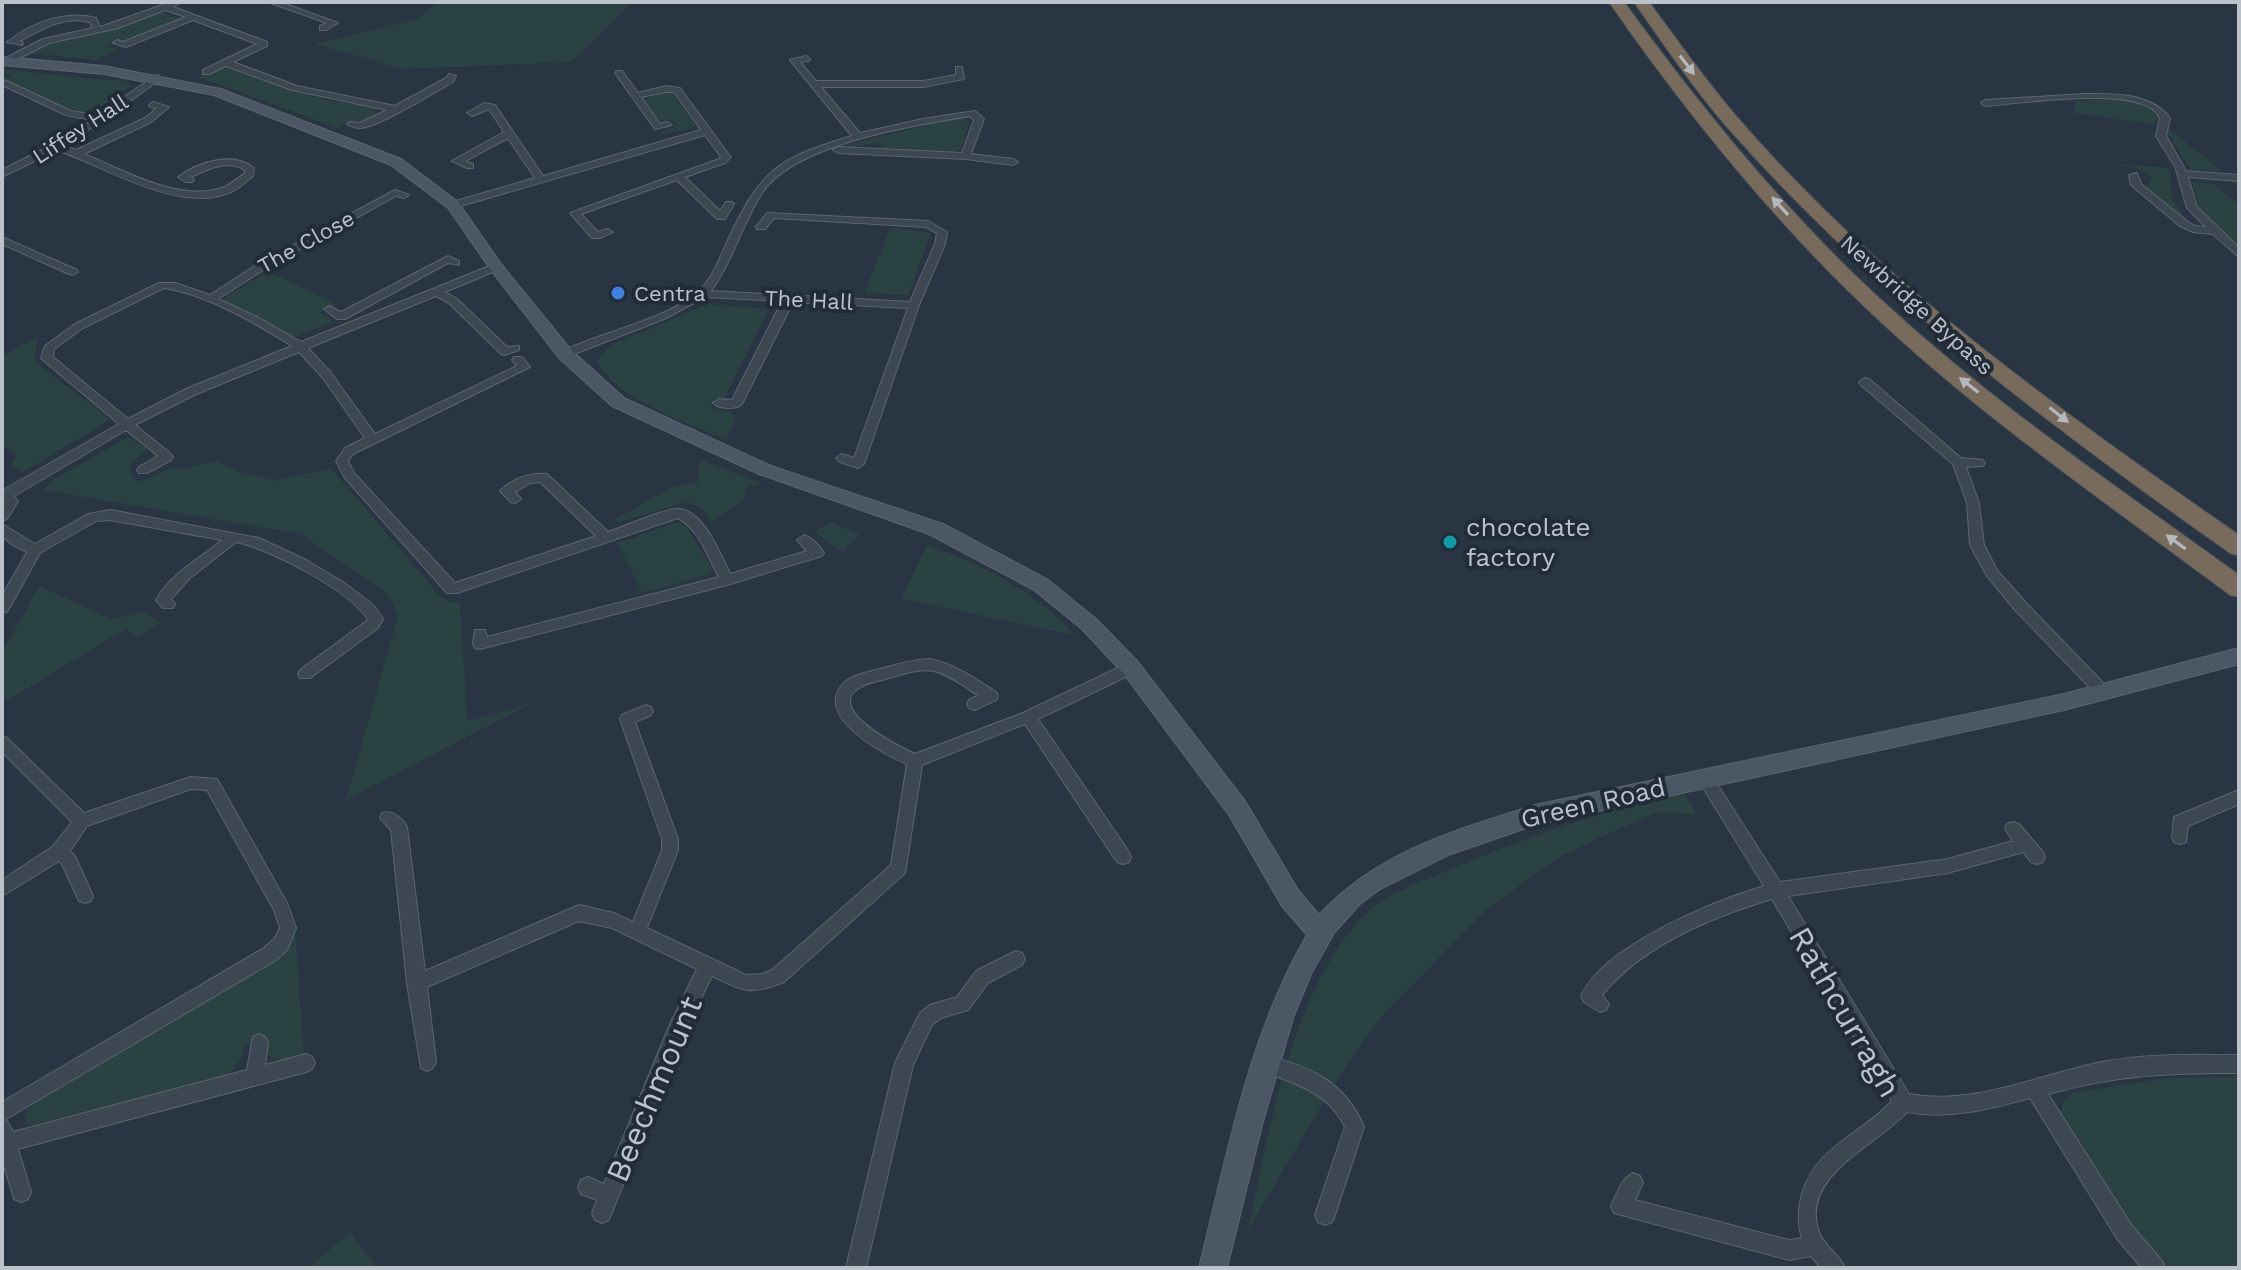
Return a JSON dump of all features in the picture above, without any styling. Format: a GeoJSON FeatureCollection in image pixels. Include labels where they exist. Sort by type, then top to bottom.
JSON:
{"type":"FeatureCollection","features":[{"type":"Feature","properties":{"kind":"highway","name":"Newbridge Bypass"},"geometry":{"type":"LineString","coordinates":[[1616,2],[1673,82],[1746,168],[1846,276],[1933,357],[2058,455],[2239,588]]}},
{"type":"Feature","properties":{"kind":"highway","name":"Newbridge Bypass"},"geometry":{"type":"LineString","coordinates":[[1641,2],[1733,122],[1868,258],[1976,351],[2098,445],[2239,547]]}},
{"type":"Feature","properties":{"kind":"street"},"geometry":{"type":"LineString","coordinates":[[4,71],[46,41],[129,22],[178,2]]}},
{"type":"Feature","properties":{"kind":"street"},"geometry":{"type":"LineString","coordinates":[[272,2],[334,23],[323,28]]}},
{"type":"Feature","properties":{"kind":"street"},"geometry":{"type":"LineString","coordinates":[[166,7],[264,44],[206,72]]}},
{"type":"Feature","properties":{"kind":"street"},"geometry":{"type":"LineString","coordinates":[[19,43],[11,42],[65,17],[93,20],[97,29]]}},
{"type":"Feature","properties":{"kind":"street"},"geometry":{"type":"LineString","coordinates":[[117,43],[123,45],[194,17]]}},
{"type":"Feature","properties":{"kind":"street"},"geometry":{"type":"LineString","coordinates":[[806,59],[794,60],[859,138]]}},
{"type":"Feature","properties":{"kind":"street"},"geometry":{"type":"LineString","coordinates":[[227,63],[310,92],[395,109]]}},
{"type":"Feature","properties":{"kind":"street"},"geometry":{"type":"LineString","coordinates":[[816,84],[936,84],[961,77],[959,69]]}},
{"type":"Feature","properties":{"kind":"street"},"geometry":{"type":"LineString","coordinates":[[4,71],[156,78],[217,92],[396,162],[453,205],[496,267],[565,354],[618,402],[765,470],[936,529],[1041,585],[1089,624],[1131,668],[1237,808],[1290,898],[1320,933]]}},
{"type":"Feature","properties":{"kind":"street"},"geometry":{"type":"LineString","coordinates":[[4,71],[69,113],[103,119]]}},
{"type":"Feature","properties":{"kind":"street"},"geometry":{"type":"LineString","coordinates":[[619,73],[658,127],[667,125]]}},
{"type":"Feature","properties":{"kind":"street"},"geometry":{"type":"LineString","coordinates":[[352,124],[361,126],[452,76]]}},
{"type":"Feature","properties":{"kind":"street","name":"Liffey Hall"},"geometry":{"type":"LineString","coordinates":[[2,174],[57,147],[103,119],[156,78]]}},
{"type":"Feature","properties":{"kind":"street"},"geometry":{"type":"LineString","coordinates":[[608,232],[596,236],[575,213],[679,177],[726,157],[677,90],[666,89],[636,96]]}},
{"type":"Feature","properties":{"kind":"street"},"geometry":{"type":"LineString","coordinates":[[1985,103],[2016,102],[2025,107],[2062,106],[2119,95],[2156,106],[2165,118],[2161,136],[2184,174],[2192,208],[2239,254]]}},
{"type":"Feature","properties":{"kind":"street"},"geometry":{"type":"LineString","coordinates":[[78,153],[148,120],[165,107],[153,105]]}},
{"type":"Feature","properties":{"kind":"street"},"geometry":{"type":"LineString","coordinates":[[472,113],[487,105],[492,107],[540,179]]}},
{"type":"Feature","properties":{"kind":"street"},"geometry":{"type":"LineString","coordinates":[[565,354],[678,309],[703,294],[766,181],[798,159],[859,138],[972,113],[979,119],[966,156]]}},
{"type":"Feature","properties":{"kind":"street"},"geometry":{"type":"LineString","coordinates":[[453,205],[707,131]]}},
{"type":"Feature","properties":{"kind":"street"},"geometry":{"type":"LineString","coordinates":[[470,166],[457,161],[510,133]]}},
{"type":"Feature","properties":{"kind":"street"},"geometry":{"type":"LineString","coordinates":[[57,147],[137,179],[194,196],[214,195],[234,187],[250,174],[249,168],[237,162],[214,165],[183,177],[189,180]]}},
{"type":"Feature","properties":{"kind":"street"},"geometry":{"type":"LineString","coordinates":[[838,150],[872,148],[1013,162]]}},
{"type":"Feature","properties":{"kind":"street"},"geometry":{"type":"LineString","coordinates":[[2184,174],[2239,178]]}},
{"type":"Feature","properties":{"kind":"street"},"geometry":{"type":"LineString","coordinates":[[2134,175],[2136,185],[2184,224],[2193,229],[2214,231]]}},
{"type":"Feature","properties":{"kind":"street"},"geometry":{"type":"LineString","coordinates":[[679,177],[721,217],[729,204]]}},
{"type":"Feature","properties":{"kind":"street","name":"The Close"},"geometry":{"type":"LineString","coordinates":[[211,299],[262,266],[395,193],[404,195]]}},
{"type":"Feature","properties":{"kind":"street"},"geometry":{"type":"LineString","coordinates":[[761,227],[771,215],[937,226],[942,232],[858,464],[842,458]]}},
{"type":"Feature","properties":{"kind":"street"},"geometry":{"type":"LineString","coordinates":[[2,240],[73,272]]}},
{"type":"Feature","properties":{"kind":"street"},"geometry":{"type":"LineString","coordinates":[[329,309],[341,317],[448,259],[455,263]]}},
{"type":"Feature","properties":{"kind":"street"},"geometry":{"type":"LineString","coordinates":[[2,516],[12,501],[4,494],[190,392],[496,267]]}},
{"type":"Feature","properties":{"kind":"street"},"geometry":{"type":"LineString","coordinates":[[143,470],[167,457],[47,358],[49,348],[79,326],[163,285],[175,285],[211,299],[300,347],[373,440]]}},
{"type":"Feature","properties":{"kind":"street"},"geometry":{"type":"LineString","coordinates":[[395,287],[411,301]]}},
{"type":"Feature","properties":{"kind":"street"},"geometry":{"type":"LineString","coordinates":[[437,292],[453,301],[505,352],[516,354],[524,367],[349,451],[342,461],[349,475],[452,589],[678,513],[688,515],[727,580]]}},
{"type":"Feature","properties":{"kind":"street","name":"The Hall"},"geometry":{"type":"LineString","coordinates":[[703,294],[914,305]]}},
{"type":"Feature","properties":{"kind":"street"},"geometry":{"type":"LineString","coordinates":[[719,403],[736,404],[789,299]]}},
{"type":"Feature","properties":{"kind":"street"},"geometry":{"type":"LineString","coordinates":[[1865,382],[1958,462],[1973,503],[1977,545],[1992,573],[2103,692]]}},
{"type":"Feature","properties":{"kind":"street"},"geometry":{"type":"LineString","coordinates":[[1958,462],[1979,463]]}},
{"type":"Feature","properties":{"kind":"street"},"geometry":{"type":"LineString","coordinates":[[515,499],[506,491],[527,479],[543,477],[605,536]]}},
{"type":"Feature","properties":{"kind":"street"},"geometry":{"type":"LineString","coordinates":[[2,608],[35,550],[93,517],[103,515],[233,538],[274,548],[365,604],[374,615],[373,624],[305,674]]}},
{"type":"Feature","properties":{"kind":"street"},"geometry":{"type":"LineString","coordinates":[[2,529],[35,550]]}},
{"type":"Feature","properties":{"kind":"street"},"geometry":{"type":"LineString","coordinates":[[168,604],[163,600],[170,586],[215,555],[233,538]]}},
{"type":"Feature","properties":{"kind":"street"},"geometry":{"type":"LineString","coordinates":[[480,634],[480,644],[727,580],[817,553],[804,540]]}},
{"type":"Feature","properties":{"kind":"street","name":"Green Road"},"geometry":{"type":"LineString","coordinates":[[1213,1268],[1266,1064],[1298,976],[1320,933],[1350,898],[1374,880],[1470,838],[1535,815],[2103,692],[2239,656]]}},
{"type":"Feature","properties":{"kind":"street"},"geometry":{"type":"LineString","coordinates":[[974,704],[991,696],[934,666],[915,666],[859,681],[847,689],[843,699],[844,708],[859,728],[883,748],[915,761],[1028,717],[1131,668]]}},
{"type":"Feature","properties":{"kind":"street"},"geometry":{"type":"LineString","coordinates":[[637,931],[670,850],[670,839],[627,719],[646,711]]}},
{"type":"Feature","properties":{"kind":"street"},"geometry":{"type":"LineString","coordinates":[[1028,717],[1123,857]]}},
{"type":"Feature","properties":{"kind":"street"},"geometry":{"type":"LineString","coordinates":[[2,742],[81,821]]}},
{"type":"Feature","properties":{"kind":"street","name":"Beechmount"},"geometry":{"type":"LineString","coordinates":[[416,983],[579,913],[614,921],[745,983],[763,982],[778,976],[899,868],[915,761]]}},
{"type":"Feature","properties":{"kind":"street","name":"Rathcurragh"},"geometry":{"type":"LineString","coordinates":[[1705,778],[1903,1102],[1895,1113],[1834,1158],[1811,1189],[1806,1225],[1815,1245]]}},
{"type":"Feature","properties":{"kind":"street"},"geometry":{"type":"LineString","coordinates":[[2,889],[60,852],[74,837],[81,821],[191,783],[212,784],[281,908],[288,928],[281,944],[270,954],[2,1112]]}},
{"type":"Feature","properties":{"kind":"street"},"geometry":{"type":"LineString","coordinates":[[2180,837],[2180,822],[2239,797]]}},
{"type":"Feature","properties":{"kind":"street"},"geometry":{"type":"LineString","coordinates":[[388,818],[399,827],[427,1062]]}},
{"type":"Feature","properties":{"kind":"street"},"geometry":{"type":"LineString","coordinates":[[1600,1004],[1590,996],[1611,971],[1677,927],[1776,890],[2032,851],[2013,829]]}},
{"type":"Feature","properties":{"kind":"street"},"geometry":{"type":"LineString","coordinates":[[60,852],[69,861],[85,896]]}},
{"type":"Feature","properties":{"kind":"street"},"geometry":{"type":"LineString","coordinates":[[856,1268],[904,1063],[926,1019],[936,1011],[962,1004],[982,977],[1016,959]]}},
{"type":"Feature","properties":{"kind":"street","name":"Beechmount"},"geometry":{"type":"LineString","coordinates":[[588,1187],[606,1204],[677,1028],[708,965]]}},
{"type":"Feature","properties":{"kind":"street"},"geometry":{"type":"LineString","coordinates":[[255,1077],[259,1043]]}},
{"type":"Feature","properties":{"kind":"street"},"geometry":{"type":"LineString","coordinates":[[21,1192],[4,1135],[306,1063]]}},
{"type":"Feature","properties":{"kind":"street"},"geometry":{"type":"LineString","coordinates":[[1266,1064],[1308,1076],[1332,1094],[1351,1115],[1355,1127],[1325,1215]]}},
{"type":"Feature","properties":{"kind":"street"},"geometry":{"type":"LineString","coordinates":[[1903,1102],[1918,1108],[1954,1105],[2035,1090],[2107,1070],[2155,1064],[2239,1064]]}},
{"type":"Feature","properties":{"kind":"street"},"geometry":{"type":"LineString","coordinates":[[2035,1090],[2125,1233],[2155,1268]]}},
{"type":"Feature","properties":{"kind":"street"},"geometry":{"type":"LineString","coordinates":[[1633,1183],[1621,1206],[1789,1250],[1815,1245],[1835,1268]]}},
{"type":"Feature","properties":{"kind":"green space"},"geometry":{"type":"Polygon","coordinates":[[[439,2],[632,2],[571,62],[403,69],[315,44],[417,19],[439,2]]]}},
{"type":"Feature","properties":{"kind":"green space"},"geometry":{"type":"Polygon","coordinates":[[[160,12],[182,19],[138,37],[106,45],[119,50],[94,60],[30,53],[54,41],[118,27],[160,12]]]}},
{"type":"Feature","properties":{"kind":"green space"},"geometry":{"type":"Polygon","coordinates":[[[2,69],[125,82],[131,86],[95,114],[60,105],[26,91],[4,80],[12,76],[2,72],[2,69]]]}},
{"type":"Feature","properties":{"kind":"green space"},"geometry":{"type":"Polygon","coordinates":[[[216,69],[229,69],[324,100],[371,107],[378,114],[338,128],[199,77],[216,69]]]}},
{"type":"Feature","properties":{"kind":"green space"},"geometry":{"type":"Polygon","coordinates":[[[662,92],[672,93],[695,125],[694,128],[656,135],[676,126],[672,120],[659,120],[644,100],[662,92]]]}},
{"type":"Feature","properties":{"kind":"green space"},"geometry":{"type":"Polygon","coordinates":[[[2121,99],[2148,107],[2158,118],[2154,124],[2073,113],[2076,101],[2121,99]]]}},
{"type":"Feature","properties":{"kind":"green space"},"geometry":{"type":"Polygon","coordinates":[[[955,118],[965,119],[969,124],[961,149],[954,153],[885,150],[880,143],[838,147],[955,118]]]}},
{"type":"Feature","properties":{"kind":"green space"},"geometry":{"type":"Polygon","coordinates":[[[2169,129],[2222,171],[2190,169],[2166,130],[2169,129]]]}},
{"type":"Feature","properties":{"kind":"green space"},"geometry":{"type":"Polygon","coordinates":[[[2117,164],[2169,168],[2173,200],[2188,222],[2145,188],[2153,178],[2138,169],[2117,164]]]}},
{"type":"Feature","properties":{"kind":"green space"},"geometry":{"type":"Polygon","coordinates":[[[2192,182],[2214,184],[2239,205],[2239,249],[2200,209],[2192,182]]]}},
{"type":"Feature","properties":{"kind":"green space"},"geometry":{"type":"Polygon","coordinates":[[[890,228],[931,233],[908,295],[864,293],[890,228]]]}},
{"type":"Feature","properties":{"kind":"green space"},"geometry":{"type":"Polygon","coordinates":[[[268,271],[336,304],[320,313],[333,322],[293,337],[221,300],[268,271]]]}},
{"type":"Feature","properties":{"kind":"green space"},"geometry":{"type":"Polygon","coordinates":[[[708,304],[769,309],[725,397],[715,399],[710,408],[730,411],[737,418],[726,439],[654,409],[620,387],[606,375],[597,361],[609,346],[708,304]]]}},
{"type":"Feature","properties":{"kind":"green space"},"geometry":{"type":"Polygon","coordinates":[[[37,337],[35,362],[106,416],[108,421],[23,472],[10,466],[17,454],[2,445],[2,356],[37,337]]]}},
{"type":"Feature","properties":{"kind":"green space"},"geometry":{"type":"Polygon","coordinates":[[[128,437],[147,449],[131,464],[130,471],[138,483],[173,467],[178,470],[215,461],[243,473],[275,481],[331,468],[440,596],[450,603],[460,601],[467,721],[532,703],[346,800],[398,616],[389,595],[301,534],[44,490],[53,480],[128,437]]]}},
{"type":"Feature","properties":{"kind":"green space"},"geometry":{"type":"Polygon","coordinates":[[[700,460],[764,484],[748,486],[744,491],[746,498],[711,522],[703,509],[687,502],[619,522],[612,521],[672,487],[698,482],[700,460]]]}},
{"type":"Feature","properties":{"kind":"green space"},"geometry":{"type":"Polygon","coordinates":[[[678,522],[686,526],[712,568],[710,574],[642,593],[618,543],[678,522]]]}},
{"type":"Feature","properties":{"kind":"green space"},"geometry":{"type":"Polygon","coordinates":[[[830,522],[859,534],[843,552],[814,532],[830,522]]]}},
{"type":"Feature","properties":{"kind":"green space"},"geometry":{"type":"Polygon","coordinates":[[[927,545],[986,570],[1026,593],[1074,635],[901,599],[927,545]]]}},
{"type":"Feature","properties":{"kind":"green space"},"geometry":{"type":"Polygon","coordinates":[[[39,586],[111,619],[145,612],[160,624],[138,637],[126,629],[8,700],[2,694],[2,653],[39,586]]]}},
{"type":"Feature","properties":{"kind":"green space"},"geometry":{"type":"Polygon","coordinates":[[[1678,794],[1685,795],[1697,814],[1657,813],[1607,834],[1558,858],[1487,909],[1380,1018],[1332,1088],[1248,1230],[1274,1111],[1298,1031],[1313,992],[1332,957],[1355,925],[1376,905],[1401,890],[1509,846],[1592,817],[1678,794]]]}},
{"type":"Feature","properties":{"kind":"green space"},"geometry":{"type":"Polygon","coordinates":[[[295,932],[304,1054],[286,1059],[272,1058],[268,1055],[265,1039],[245,1046],[236,1067],[217,1079],[32,1125],[25,1123],[26,1111],[40,1100],[246,977],[288,944],[295,932]]]}},
{"type":"Feature","properties":{"kind":"green space"},"geometry":{"type":"Polygon","coordinates":[[[2239,1077],[2239,1268],[2168,1268],[2140,1240],[2061,1114],[2063,1101],[2072,1093],[2167,1078],[2239,1077]]]}},
{"type":"Feature","properties":{"kind":"green space"},"geometry":{"type":"Polygon","coordinates":[[[350,1232],[377,1268],[308,1268],[350,1232]]]}},
{"type":"Feature","properties":{"kind":"place","name":"Centra"},"geometry":{"type":"Point","coordinates":[618,293]}},
{"type":"Feature","properties":{"kind":"place","name":"chocolate factory"},"geometry":{"type":"Point","coordinates":[1450,542]}}]}
